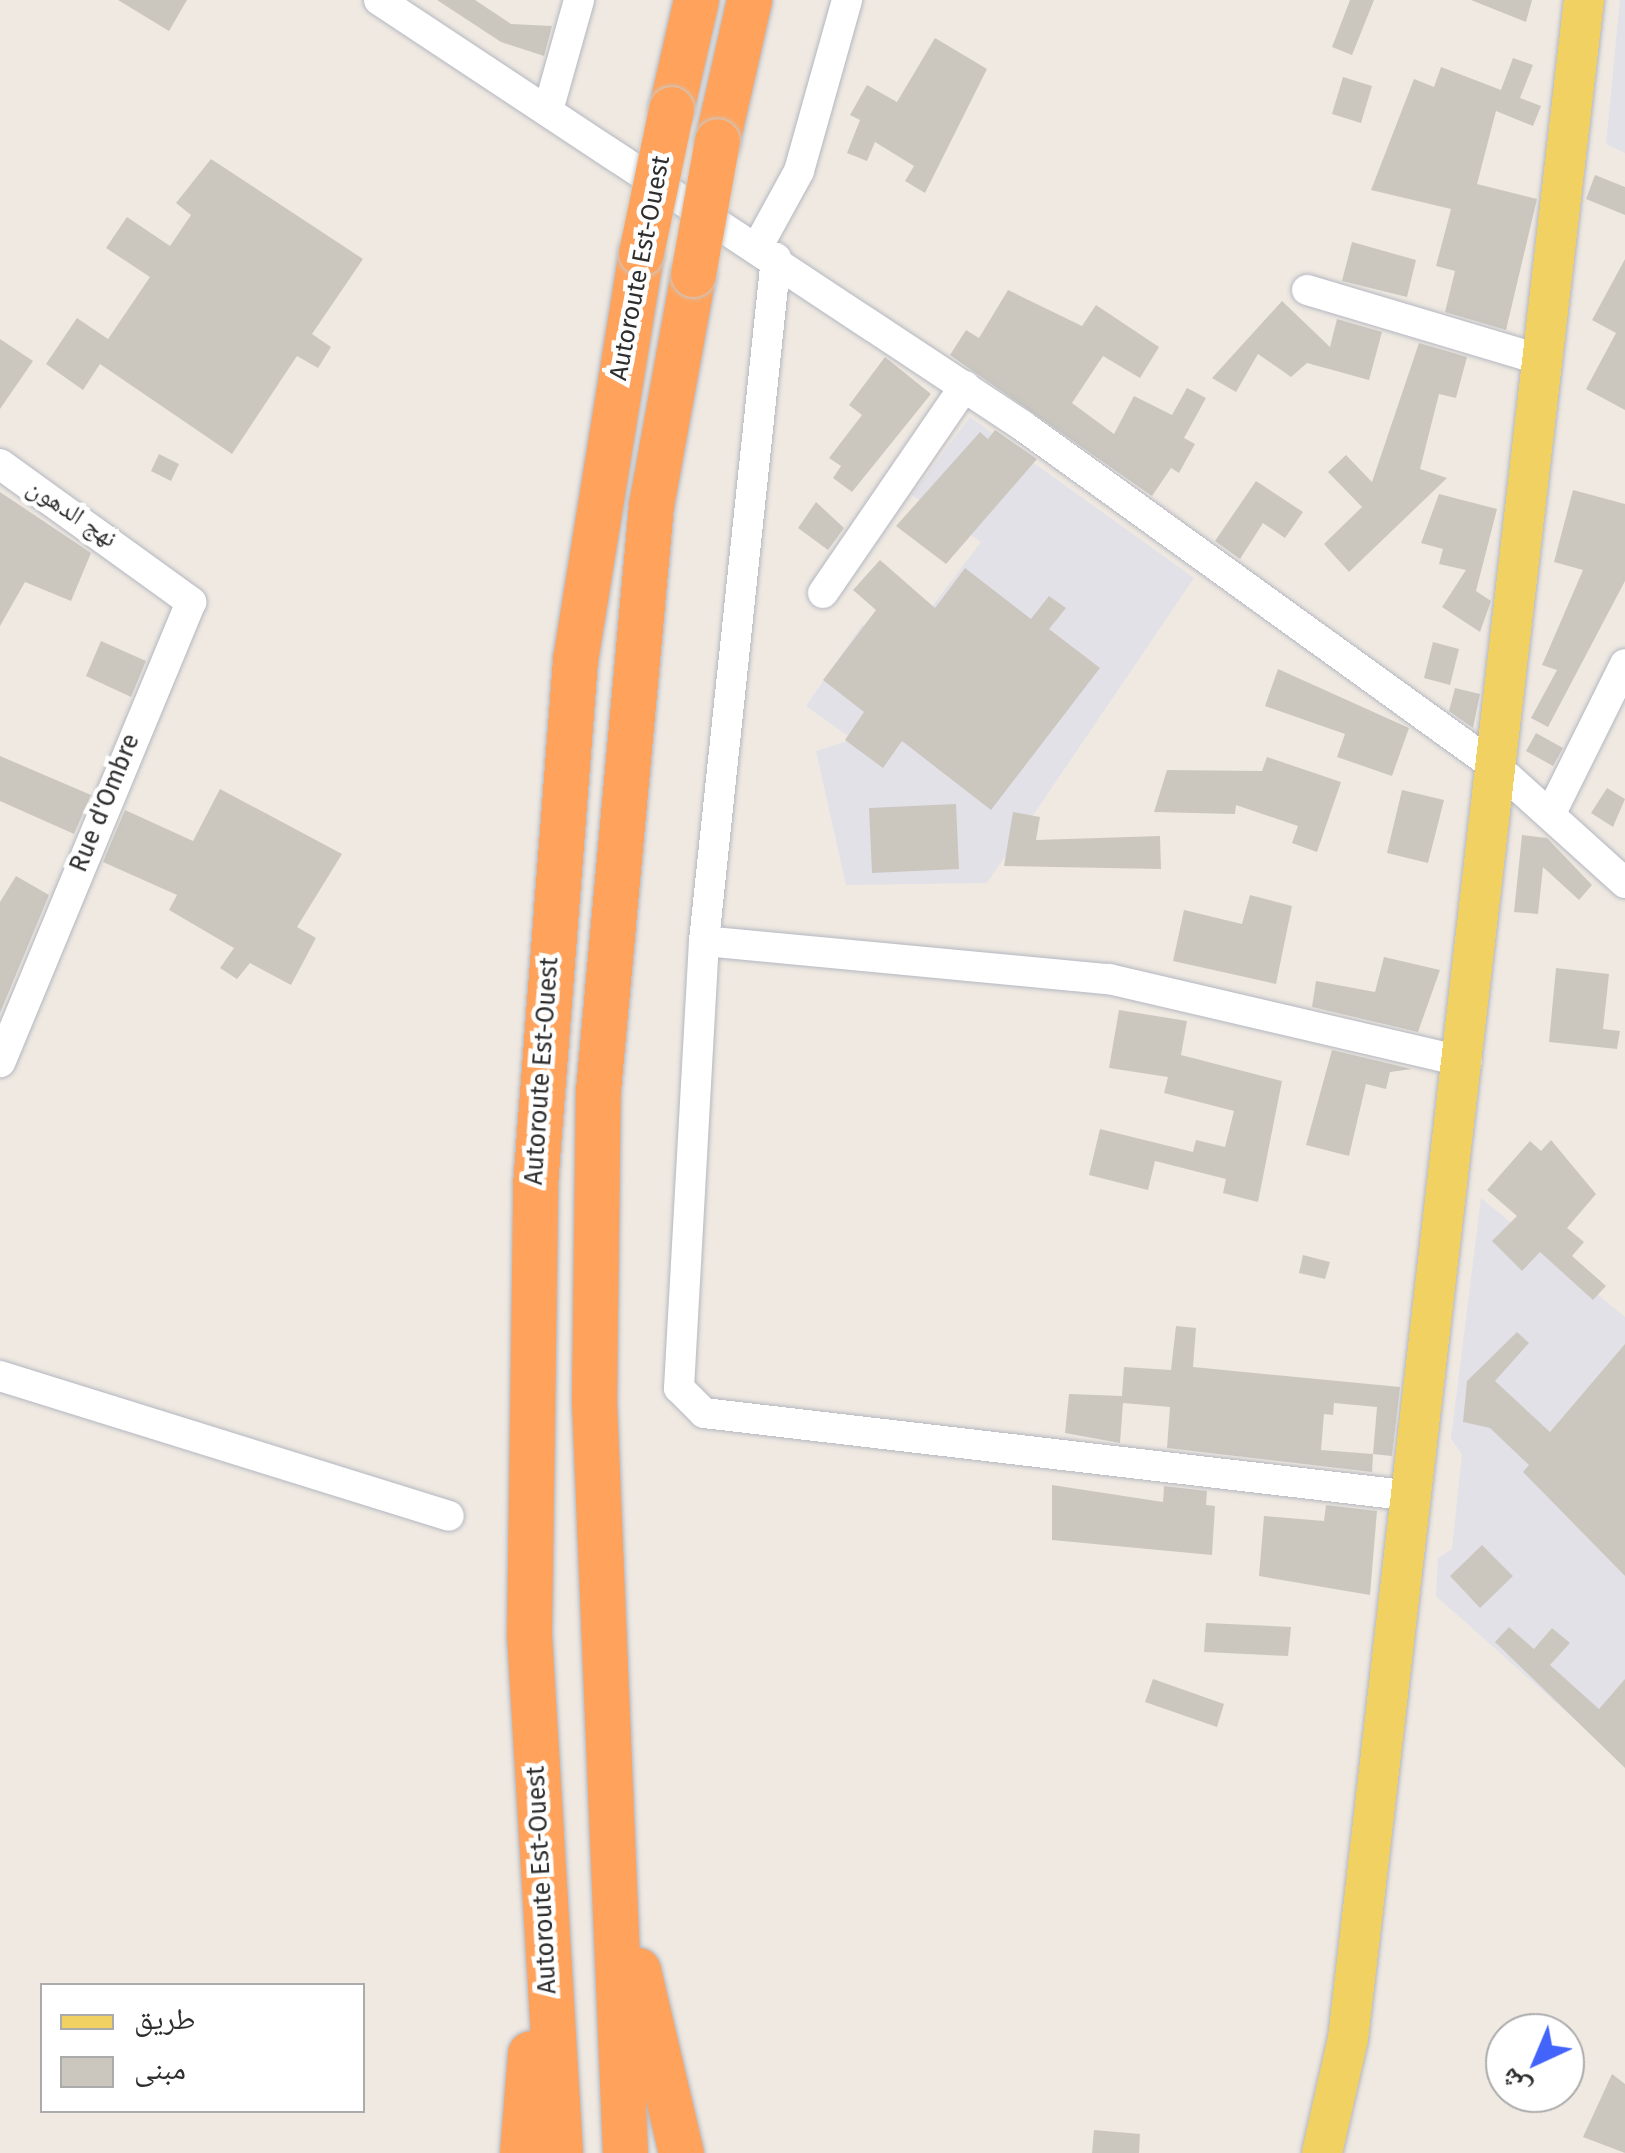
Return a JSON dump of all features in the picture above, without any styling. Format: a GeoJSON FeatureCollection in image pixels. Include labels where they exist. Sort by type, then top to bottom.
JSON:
{"type":"FeatureCollection","features":[{"type":"Feature","properties":{"kind":"highway","name":"Autoroute Est-Ouest"},"geometry":{"type":"LineString","coordinates":[[560,2153],[541,1912],[527,1494],[541,1085],[575,660],[641,253],[696,0]]}},
{"type":"Feature","properties":{"kind":"highway","name":"Autoroute Est-Ouest"},"geometry":{"type":"LineString","coordinates":[[625,2153],[604,1777],[598,1090],[651,506],[717,141],[749,0]]}},
{"type":"Feature","properties":{"kind":"highway"},"geometry":{"type":"LineString","coordinates":[[604,1777],[681,2153]]}},
{"type":"Feature","properties":{"kind":"highway"},"geometry":{"type":"LineString","coordinates":[[522,2153],[541,1912]]}},
{"type":"Feature","properties":{"kind":"main road"},"geometry":{"type":"LineString","coordinates":[[1322,2153],[1348,2039],[1501,771],[1584,0]]}},
{"type":"Feature","properties":{"kind":"street"},"geometry":{"type":"LineString","coordinates":[[379,0],[549,107],[964,386],[1501,771],[1625,883]]}},
{"type":"Feature","properties":{"kind":"street"},"geometry":{"type":"LineString","coordinates":[[549,107],[579,0]]}},
{"type":"Feature","properties":{"kind":"street"},"geometry":{"type":"LineString","coordinates":[[847,0],[799,171],[767,252],[704,941],[679,1388],[704,1413],[1413,1496]]}},
{"type":"Feature","properties":{"kind":"street"},"geometry":{"type":"LineString","coordinates":[[1307,290],[1545,360]]}},
{"type":"Feature","properties":{"kind":"street"},"geometry":{"type":"LineString","coordinates":[[823,593],[964,386]]}},
{"type":"Feature","properties":{"kind":"street","name":"نهج الدهون"},"geometry":{"type":"LineString","coordinates":[[0,464],[144,562]]}},
{"type":"Feature","properties":{"kind":"street","name":"Rue d'Ombre"},"geometry":{"type":"LineString","coordinates":[[0,1062],[191,602],[144,562]]}},
{"type":"Feature","properties":{"kind":"street"},"geometry":{"type":"LineString","coordinates":[[1551,813],[1625,664]]}},
{"type":"Feature","properties":{"kind":"street"},"geometry":{"type":"LineString","coordinates":[[704,941],[1109,979],[1466,1062]]}},
{"type":"Feature","properties":{"kind":"street"},"geometry":{"type":"LineString","coordinates":[[0,1376],[450,1516]]}},
{"type":"Feature","properties":{"kind":"shaded area"},"geometry":{"type":"Polygon","coordinates":[[[1620,0],[1625,0],[1625,153],[1606,144],[1620,0]]]}},
{"type":"Feature","properties":{"kind":"shaded area"},"geometry":{"type":"Polygon","coordinates":[[[970,417],[1194,578],[987,883],[846,885],[816,751],[851,740],[872,753],[806,706],[862,625],[899,650],[981,542],[912,495],[970,417]]]}},
{"type":"Feature","properties":{"kind":"shaded area"},"geometry":{"type":"Polygon","coordinates":[[[1481,1198],[1625,1317],[1625,1764],[1436,1596],[1438,1558],[1452,1549],[1462,1454],[1451,1439],[1481,1198]]]}},
{"type":"Feature","properties":{"kind":"building"},"geometry":{"type":"Polygon","coordinates":[[[118,0],[187,0],[169,31],[118,0]]]}},
{"type":"Feature","properties":{"kind":"building"},"geometry":{"type":"Polygon","coordinates":[[[437,0],[475,0],[511,24],[552,26],[544,56],[501,42],[437,0]]]}},
{"type":"Feature","properties":{"kind":"building"},"geometry":{"type":"Polygon","coordinates":[[[1350,0],[1374,0],[1352,55],[1332,47],[1350,0]]]}},
{"type":"Feature","properties":{"kind":"building"},"geometry":{"type":"Polygon","coordinates":[[[1471,0],[1532,0],[1526,22],[1471,0]]]}},
{"type":"Feature","properties":{"kind":"building"},"geometry":{"type":"Polygon","coordinates":[[[935,38],[987,69],[925,193],[905,181],[914,166],[875,142],[867,161],[847,153],[860,120],[850,115],[867,85],[897,102],[935,38]]]}},
{"type":"Feature","properties":{"kind":"building"},"geometry":{"type":"Polygon","coordinates":[[[1513,58],[1533,65],[1520,98],[1541,106],[1533,126],[1496,111],[1477,184],[1537,199],[1506,330],[1445,312],[1455,271],[1436,266],[1451,209],[1371,190],[1414,79],[1434,87],[1441,67],[1501,90],[1513,58]]]}},
{"type":"Feature","properties":{"kind":"building"},"geometry":{"type":"Polygon","coordinates":[[[1343,77],[1372,86],[1361,123],[1332,114],[1343,77]]]}},
{"type":"Feature","properties":{"kind":"building"},"geometry":{"type":"Polygon","coordinates":[[[211,159],[363,259],[312,334],[331,347],[318,368],[297,356],[232,454],[100,364],[83,390],[46,364],[77,318],[108,339],[150,277],[106,248],[127,217],[170,246],[191,215],[176,203],[211,159]]]}},
{"type":"Feature","properties":{"kind":"building"},"geometry":{"type":"Polygon","coordinates":[[[1595,175],[1625,187],[1625,215],[1586,199],[1595,175]]]}},
{"type":"Feature","properties":{"kind":"building"},"geometry":{"type":"Polygon","coordinates":[[[1352,242],[1416,260],[1407,297],[1342,281],[1352,242]]]}},
{"type":"Feature","properties":{"kind":"building"},"geometry":{"type":"Polygon","coordinates":[[[1625,259],[1625,410],[1586,389],[1616,333],[1592,320],[1625,259]]]}},
{"type":"Feature","properties":{"kind":"building"},"geometry":{"type":"Polygon","coordinates":[[[1008,290],[1082,326],[1096,305],[1159,347],[1140,378],[1103,356],[1072,403],[1114,434],[1134,396],[1172,415],[1187,388],[1206,398],[1184,438],[1195,444],[1179,473],[1171,468],[1152,496],[950,355],[966,330],[979,338],[1008,290]]]}},
{"type":"Feature","properties":{"kind":"building"},"geometry":{"type":"Polygon","coordinates":[[[1282,301],[1330,347],[1337,319],[1382,332],[1369,380],[1307,363],[1291,377],[1258,354],[1236,392],[1212,378],[1282,301]]]}},
{"type":"Feature","properties":{"kind":"building"},"geometry":{"type":"Polygon","coordinates":[[[0,339],[33,361],[0,409],[0,339]]]}},
{"type":"Feature","properties":{"kind":"building"},"geometry":{"type":"Polygon","coordinates":[[[1419,343],[1467,357],[1456,398],[1439,394],[1420,469],[1447,478],[1349,572],[1324,544],[1362,507],[1328,472],[1346,455],[1372,482],[1419,343]]]}},
{"type":"Feature","properties":{"kind":"building"},"geometry":{"type":"Polygon","coordinates":[[[885,357],[931,394],[852,492],[833,478],[841,466],[829,458],[862,415],[849,405],[885,357]]]}},
{"type":"Feature","properties":{"kind":"building"},"geometry":{"type":"Polygon","coordinates":[[[995,430],[1037,459],[946,564],[896,526],[980,432],[988,439],[995,430]]]}},
{"type":"Feature","properties":{"kind":"building"},"geometry":{"type":"Polygon","coordinates":[[[159,454],[179,464],[171,481],[151,471],[159,454]]]}},
{"type":"Feature","properties":{"kind":"building"},"geometry":{"type":"Polygon","coordinates":[[[1256,481],[1303,512],[1285,538],[1263,523],[1240,559],[1215,541],[1256,481]]]}},
{"type":"Feature","properties":{"kind":"building"},"geometry":{"type":"Polygon","coordinates":[[[1573,490],[1625,504],[1625,581],[1548,727],[1531,718],[1557,670],[1542,665],[1583,570],[1554,562],[1573,490]]]}},
{"type":"Feature","properties":{"kind":"building"},"geometry":{"type":"Polygon","coordinates":[[[0,492],[91,553],[71,601],[25,582],[0,626],[0,492]]]}},
{"type":"Feature","properties":{"kind":"building"},"geometry":{"type":"Polygon","coordinates":[[[1439,494],[1497,509],[1476,591],[1491,601],[1480,632],[1442,607],[1466,570],[1439,564],[1443,549],[1421,543],[1439,494]]]}},
{"type":"Feature","properties":{"kind":"building"},"geometry":{"type":"Polygon","coordinates":[[[816,502],[844,528],[828,550],[798,528],[816,502]]]}},
{"type":"Feature","properties":{"kind":"building"},"geometry":{"type":"Polygon","coordinates":[[[880,560],[935,608],[965,568],[1031,619],[1049,596],[1066,608],[1049,629],[1100,668],[991,810],[902,741],[883,768],[845,740],[864,712],[823,680],[876,610],[853,590],[880,560]]]}},
{"type":"Feature","properties":{"kind":"building"},"geometry":{"type":"Polygon","coordinates":[[[101,641],[146,661],[131,697],[86,676],[101,641]]]}},
{"type":"Feature","properties":{"kind":"building"},"geometry":{"type":"Polygon","coordinates":[[[1433,642],[1459,649],[1450,685],[1424,678],[1433,642]]]}},
{"type":"Feature","properties":{"kind":"building"},"geometry":{"type":"Polygon","coordinates":[[[1278,669],[1409,728],[1392,776],[1337,757],[1345,734],[1265,706],[1278,669]]]}},
{"type":"Feature","properties":{"kind":"building"},"geometry":{"type":"Polygon","coordinates":[[[1455,688],[1480,694],[1473,728],[1449,711],[1455,688]]]}},
{"type":"Feature","properties":{"kind":"building"},"geometry":{"type":"Polygon","coordinates":[[[1536,733],[1563,748],[1553,766],[1526,751],[1536,733]]]}},
{"type":"Feature","properties":{"kind":"building"},"geometry":{"type":"Polygon","coordinates":[[[0,756],[91,795],[74,834],[0,801],[0,756]]]}},
{"type":"Feature","properties":{"kind":"building"},"geometry":{"type":"Polygon","coordinates":[[[1267,757],[1341,782],[1317,852],[1292,843],[1298,826],[1236,805],[1235,814],[1154,812],[1167,770],[1262,771],[1267,757]]]}},
{"type":"Feature","properties":{"kind":"building"},"geometry":{"type":"Polygon","coordinates":[[[1607,788],[1625,799],[1613,827],[1591,813],[1607,788]]]}},
{"type":"Feature","properties":{"kind":"building"},"geometry":{"type":"Polygon","coordinates":[[[220,789],[342,854],[297,927],[316,938],[291,985],[250,963],[237,979],[220,968],[234,948],[169,910],[177,895],[103,862],[125,810],[193,841],[220,789]]]}},
{"type":"Feature","properties":{"kind":"building"},"geometry":{"type":"Polygon","coordinates":[[[1402,790],[1444,800],[1428,863],[1387,853],[1402,790]]]}},
{"type":"Feature","properties":{"kind":"building"},"geometry":{"type":"Polygon","coordinates":[[[956,804],[959,869],[872,873],[869,808],[956,804]]]}},
{"type":"Feature","properties":{"kind":"building"},"geometry":{"type":"Polygon","coordinates":[[[1013,812],[1040,817],[1036,840],[1160,836],[1161,869],[1004,866],[1013,812]]]}},
{"type":"Feature","properties":{"kind":"building"},"geometry":{"type":"Polygon","coordinates":[[[1522,835],[1547,838],[1592,885],[1579,900],[1543,867],[1538,914],[1514,912],[1522,835]]]}},
{"type":"Feature","properties":{"kind":"building"},"geometry":{"type":"Polygon","coordinates":[[[16,876],[49,895],[0,1013],[0,902],[16,876]]]}},
{"type":"Feature","properties":{"kind":"building"},"geometry":{"type":"Polygon","coordinates":[[[1250,895],[1292,906],[1276,984],[1173,961],[1184,910],[1242,924],[1250,895]]]}},
{"type":"Feature","properties":{"kind":"building"},"geometry":{"type":"Polygon","coordinates":[[[1384,957],[1440,970],[1418,1032],[1312,1007],[1316,981],[1375,992],[1384,957]]]}},
{"type":"Feature","properties":{"kind":"building"},"geometry":{"type":"Polygon","coordinates":[[[1556,968],[1609,974],[1603,1029],[1620,1031],[1617,1049],[1549,1042],[1556,968]]]}},
{"type":"Feature","properties":{"kind":"building"},"geometry":{"type":"Polygon","coordinates":[[[1119,1010],[1187,1021],[1181,1055],[1282,1081],[1258,1202],[1223,1193],[1226,1179],[1155,1161],[1148,1190],[1089,1175],[1100,1129],[1193,1152],[1196,1140],[1225,1147],[1234,1111],[1164,1093],[1168,1077],[1109,1068],[1119,1010]]]}},
{"type":"Feature","properties":{"kind":"building"},"geometry":{"type":"Polygon","coordinates":[[[1332,1050],[1412,1069],[1390,1072],[1386,1089],[1366,1084],[1349,1156],[1306,1145],[1332,1050]]]}},
{"type":"Feature","properties":{"kind":"building"},"geometry":{"type":"Polygon","coordinates":[[[1551,1140],[1596,1194],[1567,1228],[1584,1242],[1572,1256],[1606,1286],[1593,1300],[1540,1252],[1522,1271],[1492,1241],[1517,1216],[1487,1190],[1530,1141],[1541,1151],[1551,1140]]]}},
{"type":"Feature","properties":{"kind":"building"},"geometry":{"type":"Polygon","coordinates":[[[1303,1255],[1330,1262],[1325,1279],[1299,1273],[1303,1255]]]}},
{"type":"Feature","properties":{"kind":"building"},"geometry":{"type":"Polygon","coordinates":[[[1176,1326],[1196,1328],[1193,1367],[1400,1387],[1392,1456],[1373,1454],[1372,1472],[1167,1448],[1170,1407],[1123,1403],[1120,1443],[1065,1433],[1069,1394],[1122,1396],[1124,1367],[1171,1370],[1176,1326]],[[1334,1403],[1333,1415],[1324,1414],[1321,1450],[1373,1454],[1377,1407],[1334,1403]]]}},
{"type":"Feature","properties":{"kind":"building"},"geometry":{"type":"Polygon","coordinates":[[[1517,1332],[1529,1343],[1495,1381],[1550,1432],[1625,1344],[1625,1576],[1523,1472],[1529,1465],[1490,1428],[1463,1422],[1467,1381],[1517,1332]]]}},
{"type":"Feature","properties":{"kind":"building"},"geometry":{"type":"Polygon","coordinates":[[[1052,1485],[1163,1502],[1164,1486],[1207,1491],[1206,1505],[1215,1506],[1212,1555],[1052,1540],[1052,1485]]]}},
{"type":"Feature","properties":{"kind":"building"},"geometry":{"type":"Polygon","coordinates":[[[1326,1505],[1377,1511],[1370,1595],[1259,1576],[1264,1516],[1324,1521],[1326,1505]]]}},
{"type":"Feature","properties":{"kind":"building"},"geometry":{"type":"Polygon","coordinates":[[[1482,1545],[1513,1576],[1480,1608],[1450,1576],[1482,1545]]]}},
{"type":"Feature","properties":{"kind":"building"},"geometry":{"type":"Polygon","coordinates":[[[1206,1623],[1291,1627],[1288,1656],[1204,1652],[1206,1623]]]}},
{"type":"Feature","properties":{"kind":"building"},"geometry":{"type":"Polygon","coordinates":[[[1509,1627],[1534,1649],[1552,1628],[1570,1643],[1550,1665],[1599,1709],[1625,1679],[1625,1768],[1495,1642],[1509,1627]]]}},
{"type":"Feature","properties":{"kind":"building"},"geometry":{"type":"Polygon","coordinates":[[[1153,1679],[1224,1704],[1217,1727],[1145,1702],[1153,1679]]]}},
{"type":"Feature","properties":{"kind":"building"},"geometry":{"type":"Polygon","coordinates":[[[1612,2074],[1625,2084],[1625,2153],[1583,2137],[1612,2074]]]}},
{"type":"Feature","properties":{"kind":"building"},"geometry":{"type":"Polygon","coordinates":[[[1094,2130],[1140,2134],[1139,2153],[1092,2153],[1094,2130]]]}}]}
